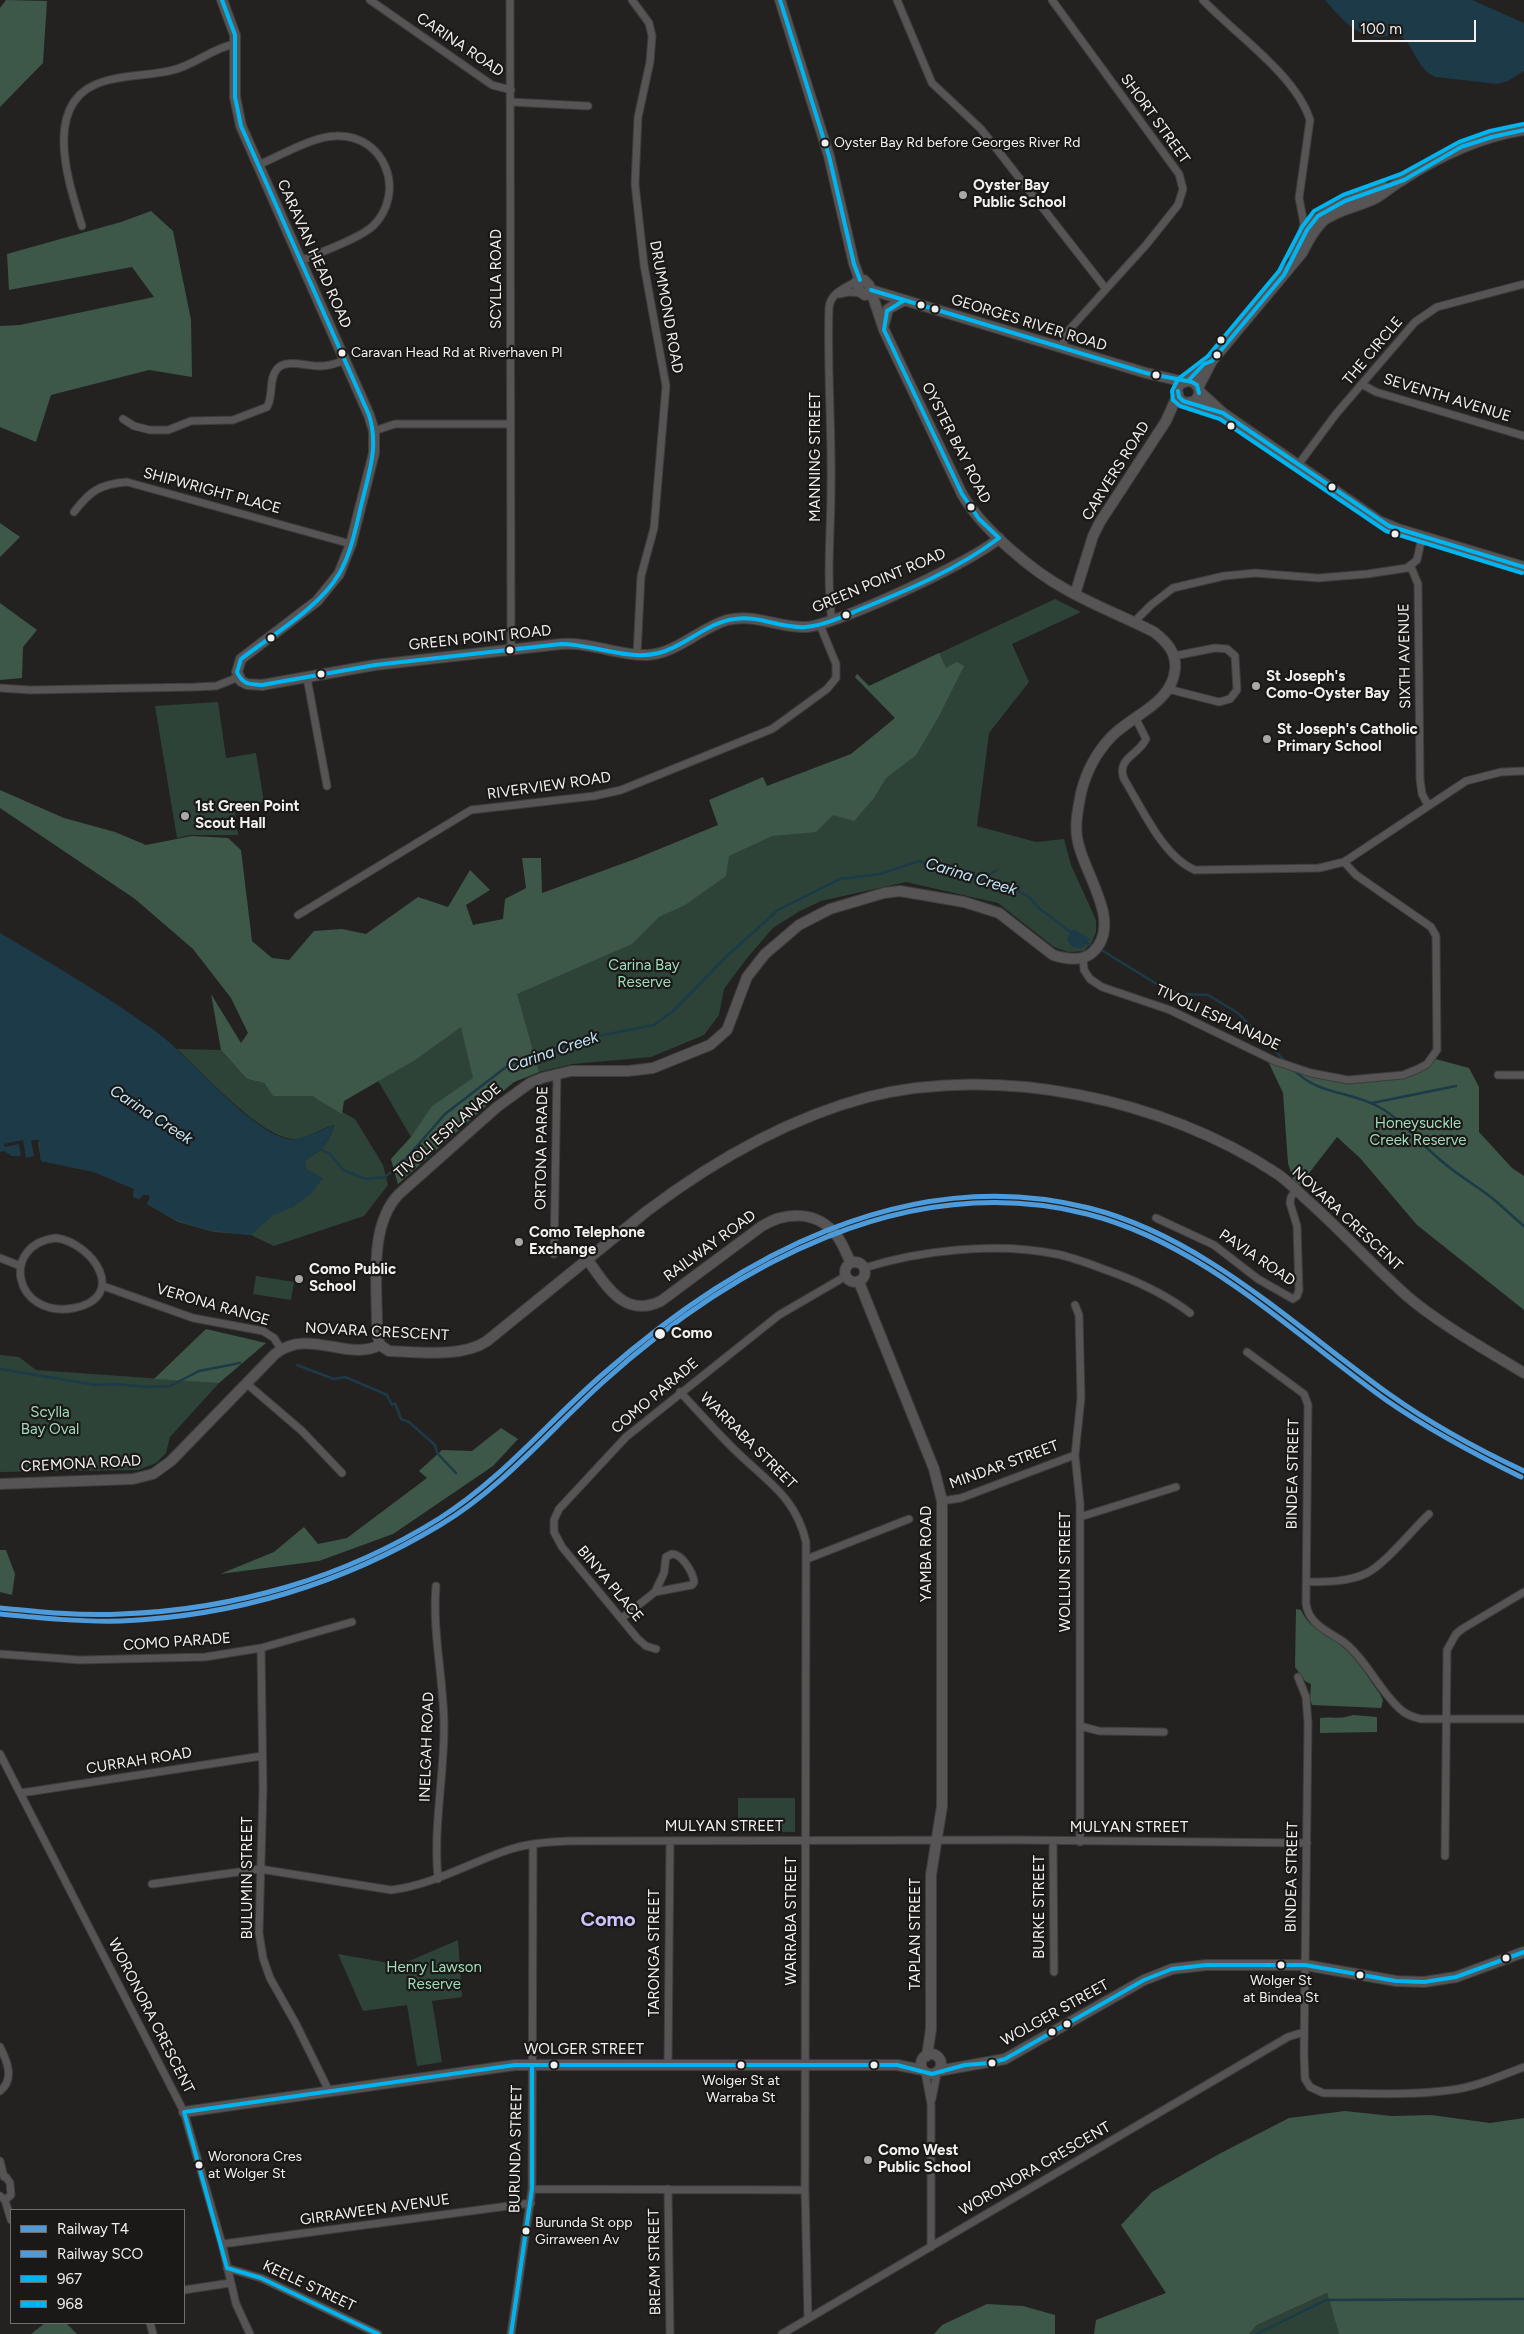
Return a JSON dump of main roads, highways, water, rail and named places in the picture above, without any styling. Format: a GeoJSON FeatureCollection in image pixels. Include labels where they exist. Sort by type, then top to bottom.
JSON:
{"type":"FeatureCollection","features":[{"type":"Feature","properties":{"kind":"water"},"geometry":{"type":"Polygon","coordinates":[[[1325,0],[1472,0],[1524,23],[1524,71],[1508,81],[1498,84],[1436,77],[1424,69],[1409,45],[1399,35],[1376,37],[1361,32],[1347,23],[1325,0]]]}},
{"type":"Feature","properties":{"kind":"water"},"geometry":{"type":"Polygon","coordinates":[[[1074,929],[1090,939],[1082,948],[1072,946],[1068,941],[1067,938],[1074,929]]]}},
{"type":"Feature","properties":{"kind":"water"},"geometry":{"type":"Polygon","coordinates":[[[0,933],[139,1019],[172,1045],[238,1108],[271,1132],[287,1139],[299,1139],[334,1125],[330,1137],[324,1146],[305,1161],[307,1170],[323,1178],[310,1195],[293,1207],[272,1216],[251,1235],[222,1232],[197,1227],[173,1218],[147,1204],[150,1198],[148,1195],[143,1195],[139,1199],[133,1197],[134,1189],[94,1172],[41,1161],[39,1140],[31,1140],[34,1156],[26,1158],[23,1140],[4,1144],[5,1147],[19,1144],[21,1156],[12,1156],[4,1151],[0,1152],[0,933]]]}},
{"type":"Feature","properties":{"kind":"waterway","name":"Carina Creek"},"geometry":{"type":"LineString","coordinates":[[320,1149],[330,1154],[343,1170],[366,1179],[385,1177],[403,1162],[445,1114],[510,1064],[583,1039],[654,1025],[673,1011],[729,954],[778,910],[840,879],[880,874],[919,861],[942,871],[963,873],[1009,886],[1029,897],[1040,909],[1073,934]]}},
{"type":"Feature","properties":{"kind":"waterway"},"geometry":{"type":"LineString","coordinates":[[981,879],[997,870]]}},
{"type":"Feature","properties":{"kind":"waterway","name":"Carina Creek"},"geometry":{"type":"LineString","coordinates":[[1084,941],[1091,946]]}},
{"type":"Feature","properties":{"kind":"waterway","name":"Carina Creek"},"geometry":{"type":"LineString","coordinates":[[1103,951],[1165,989],[1180,994],[1208,995],[1238,1013],[1286,1062]]}},
{"type":"Feature","properties":{"kind":"waterway","name":"Carina Creek"},"geometry":{"type":"LineString","coordinates":[[1293,1069],[1313,1084],[1367,1102],[1387,1112],[1444,1163],[1492,1198],[1524,1226]]}},
{"type":"Feature","properties":{"kind":"waterway"},"geometry":{"type":"LineString","coordinates":[[1372,1103],[1456,1086]]}},
{"type":"Feature","properties":{"kind":"waterway"},"geometry":{"type":"LineString","coordinates":[[0,1369],[96,1385],[114,1384],[149,1387],[170,1386],[199,1371],[240,1363]]}},
{"type":"Feature","properties":{"kind":"waterway"},"geometry":{"type":"LineString","coordinates":[[297,1365],[334,1379],[345,1377],[387,1395],[392,1405],[395,1403],[401,1419],[409,1422],[435,1445],[437,1453],[456,1473]]}},
{"type":"Feature","properties":{"kind":"waterway"},"geometry":{"type":"LineString","coordinates":[[1256,2334],[1326,2300],[1524,2299]]}},
{"type":"Feature","properties":{"kind":"rail line","name":"T4"},"geometry":{"type":"LineString","coordinates":[[0,1608],[60,1613],[121,1614],[205,1606],[287,1587],[327,1574],[366,1558],[403,1539],[463,1503],[504,1468],[602,1375],[654,1332],[709,1293],[767,1259],[827,1230],[890,1210],[955,1198],[1021,1197],[1089,1208],[1131,1222],[1171,1240],[1210,1262],[1247,1287],[1421,1416],[1455,1436],[1524,1471]]}},
{"type":"Feature","properties":{"kind":"rail line","name":"SCO"},"geometry":{"type":"LineString","coordinates":[[0,1614],[106,1621],[163,1618],[246,1604],[326,1580],[365,1564],[403,1546],[440,1525],[484,1494],[602,1383],[653,1340],[707,1300],[765,1266],[826,1237],[889,1217],[954,1205],[1020,1204],[1087,1214],[1129,1228],[1169,1246],[1207,1268],[1244,1293],[1402,1411],[1452,1441],[1521,1477]]}},
{"type":"Feature","properties":{"kind":"place","name":"Oyster Bay Rd before Georges River Rd"},"geometry":{"type":"Point","coordinates":[825,143]}},
{"type":"Feature","properties":{"kind":"place","name":"Oyster Bay Public School"},"geometry":{"type":"Point","coordinates":[963,195]}},
{"type":"Feature","properties":{"kind":"place","name":"Caravan Head Rd at Riverhaven Pl"},"geometry":{"type":"Point","coordinates":[342,353]}},
{"type":"Feature","properties":{"kind":"place","name":"St Joseph's Como-Oyster Bay"},"geometry":{"type":"Point","coordinates":[1256,686]}},
{"type":"Feature","properties":{"kind":"place","name":"St Joseph's Catholic Primary School"},"geometry":{"type":"Point","coordinates":[1267,739]}},
{"type":"Feature","properties":{"kind":"place","name":"1st Green Point Scout Hall"},"geometry":{"type":"Point","coordinates":[185,816]}},
{"type":"Feature","properties":{"kind":"place","name":"Como Telephone Exchange"},"geometry":{"type":"Point","coordinates":[519,1242]}},
{"type":"Feature","properties":{"kind":"place","name":"Como Public School"},"geometry":{"type":"Point","coordinates":[299,1279]}},
{"type":"Feature","properties":{"kind":"place","name":"Como"},"geometry":{"type":"Point","coordinates":[660,1334]}},
{"type":"Feature","properties":{"kind":"place","name":"Wolger St at Bindea St"},"geometry":{"type":"Point","coordinates":[1281,1965]}},
{"type":"Feature","properties":{"kind":"place","name":"Wolger St at Warraba St"},"geometry":{"type":"Point","coordinates":[741,2065]}},
{"type":"Feature","properties":{"kind":"place","name":"Como West Public School"},"geometry":{"type":"Point","coordinates":[868,2160]}},
{"type":"Feature","properties":{"kind":"place","name":"Woronora Cres at Wolger St"},"geometry":{"type":"Point","coordinates":[199,2165]}},
{"type":"Feature","properties":{"kind":"place","name":"Burunda St opp Girraween Av"},"geometry":{"type":"Point","coordinates":[526,2231]}},
{"type":"Feature","properties":{"kind":"district","name":"Como"},"geometry":{"type":"Point","coordinates":[608,1920]}},
{"type":"Feature","properties":{"kind":"park label","name":"Carina Bay Reserve"},"geometry":{"type":"Point","coordinates":[644,974]}},
{"type":"Feature","properties":{"kind":"park label","name":"Honeysuckle Creek Reserve"},"geometry":{"type":"Point","coordinates":[1418,1132]}},
{"type":"Feature","properties":{"kind":"park label","name":"Scylla Bay Oval"},"geometry":{"type":"Point","coordinates":[50,1422]}},
{"type":"Feature","properties":{"kind":"park label","name":"Henry Lawson Reserve"},"geometry":{"type":"Point","coordinates":[434,1976]}}]}
